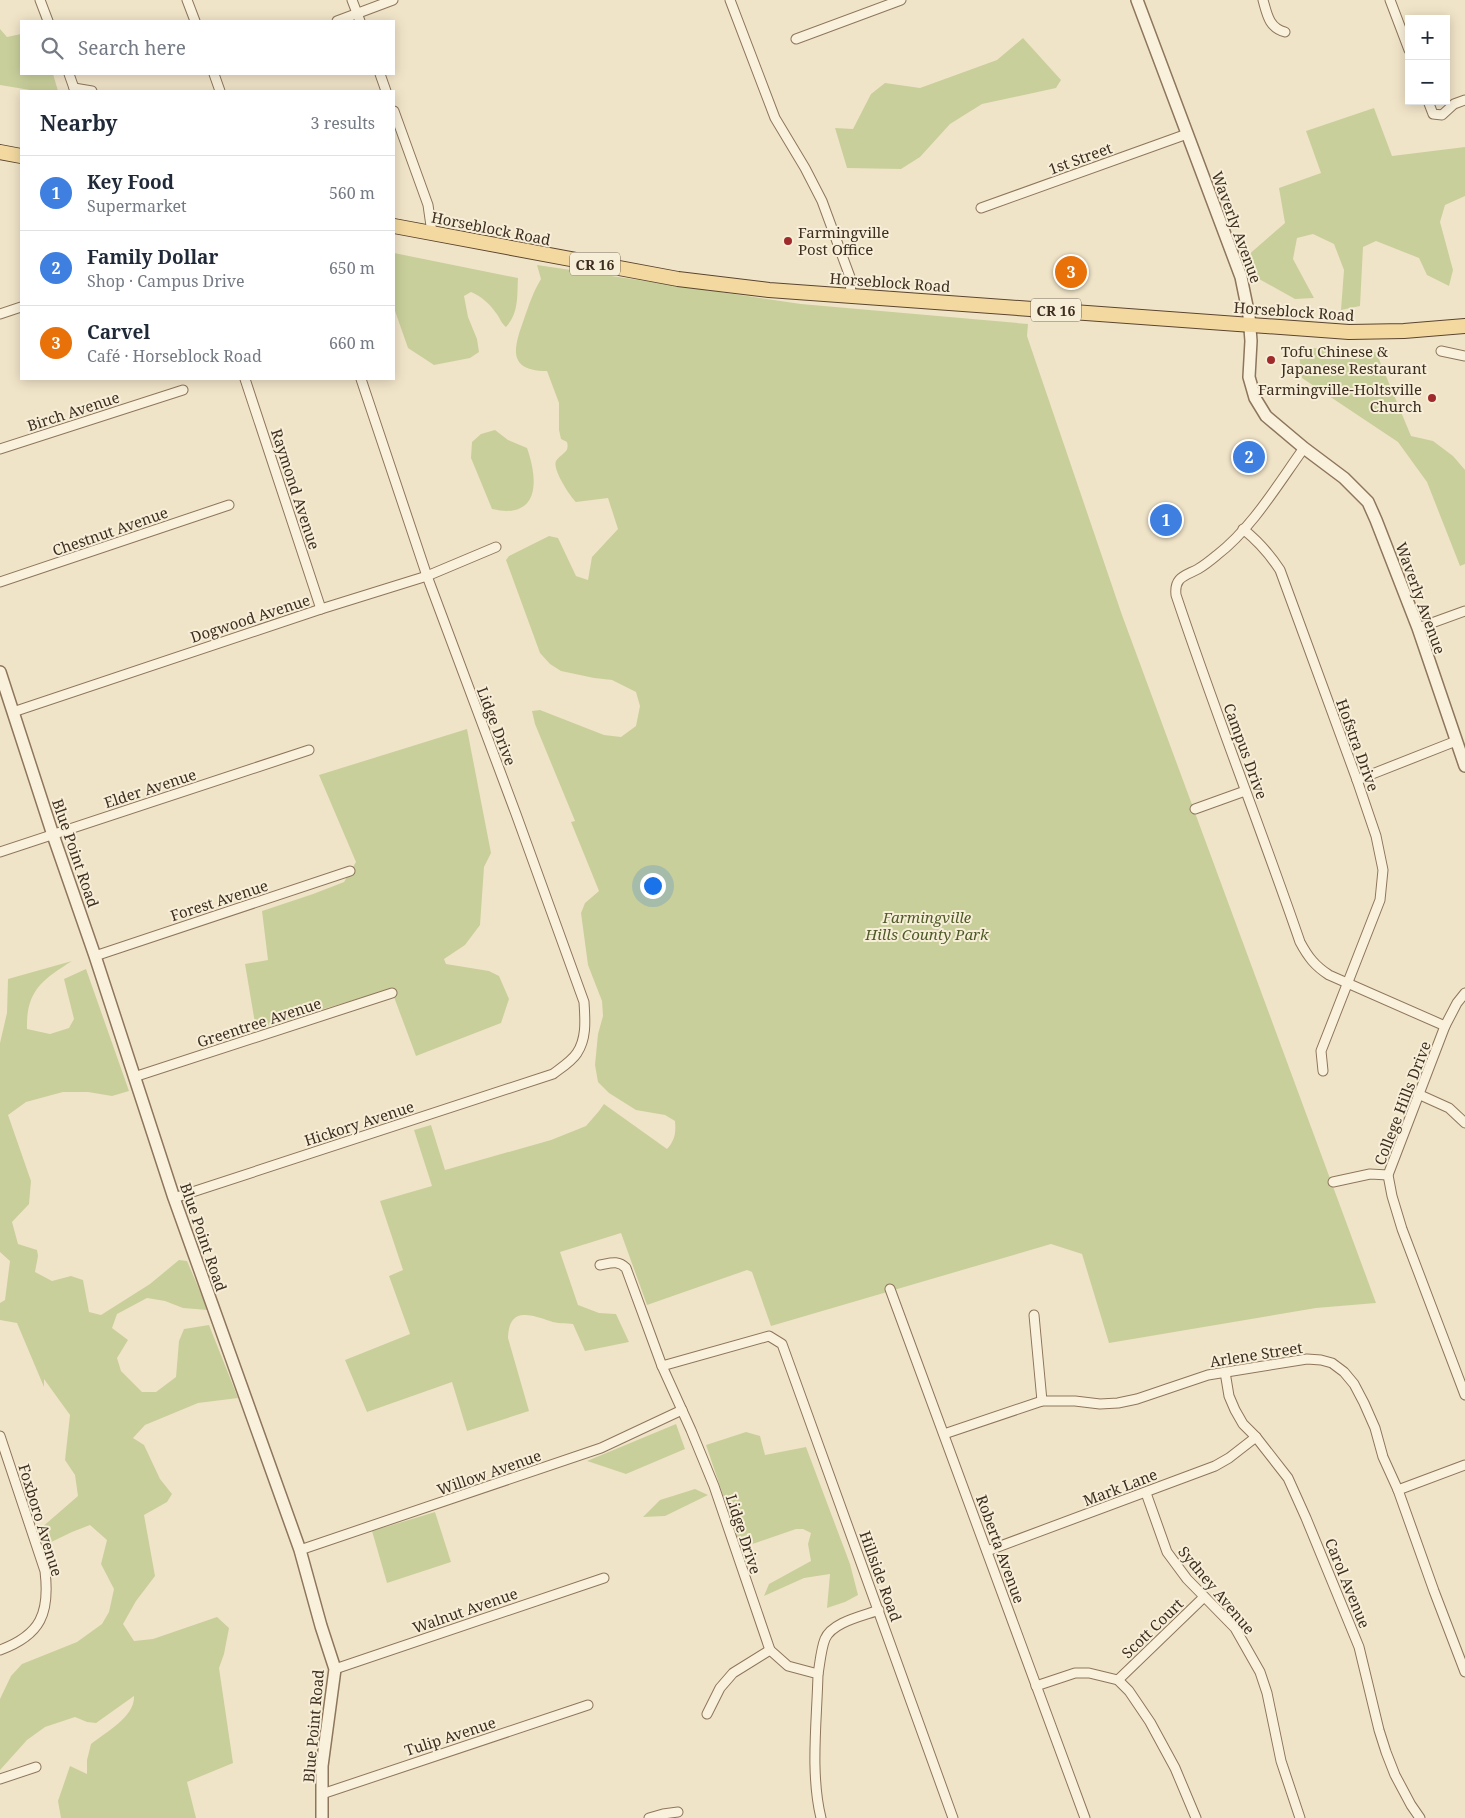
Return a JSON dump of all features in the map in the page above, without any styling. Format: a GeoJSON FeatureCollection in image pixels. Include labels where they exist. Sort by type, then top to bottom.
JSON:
{"type":"FeatureCollection","features":[{"type":"Feature","properties":{"kind":"main road"},"geometry":{"type":"LineString","coordinates":[[0,152],[20,156]]}},
{"type":"Feature","properties":{"kind":"main road","name":"Horseblock Road"},"geometry":{"type":"LineString","coordinates":[[395,226],[678,279],[769,290],[1349,332],[1388,332],[1465,326]]}},
{"type":"Feature","properties":{"kind":"street"},"geometry":{"type":"LineString","coordinates":[[40,0],[48,20]]}},
{"type":"Feature","properties":{"kind":"street"},"geometry":{"type":"LineString","coordinates":[[188,0],[196,20]]}},
{"type":"Feature","properties":{"kind":"street"},"geometry":{"type":"LineString","coordinates":[[352,0],[359,17]]}},
{"type":"Feature","properties":{"kind":"street"},"geometry":{"type":"LineString","coordinates":[[342,20],[359,17],[392,0]]}},
{"type":"Feature","properties":{"kind":"street"},"geometry":{"type":"LineString","coordinates":[[730,0],[779,126],[822,200],[850,278],[851,296]]}},
{"type":"Feature","properties":{"kind":"street"},"geometry":{"type":"LineString","coordinates":[[796,39],[881,3],[901,0]]}},
{"type":"Feature","properties":{"kind":"street","name":"Waverly Avenue"},"geometry":{"type":"LineString","coordinates":[[1137,0],[1241,277],[1250,325],[1249,377],[1255,398],[1266,416],[1344,478],[1368,502],[1418,628],[1465,766]]}},
{"type":"Feature","properties":{"kind":"street"},"geometry":{"type":"LineString","coordinates":[[1262,0],[1271,23],[1275,28],[1285,32]]}},
{"type":"Feature","properties":{"kind":"street"},"geometry":{"type":"LineString","coordinates":[[1390,0],[1405,39]]}},
{"type":"Feature","properties":{"kind":"street"},"geometry":{"type":"LineString","coordinates":[[69,75],[75,90]]}},
{"type":"Feature","properties":{"kind":"street"},"geometry":{"type":"LineString","coordinates":[[214,75],[220,90]]}},
{"type":"Feature","properties":{"kind":"street"},"geometry":{"type":"LineString","coordinates":[[380,75],[386,90]]}},
{"type":"Feature","properties":{"kind":"street"},"geometry":{"type":"LineString","coordinates":[[1430,105],[1433,114],[1442,115],[1454,104],[1465,100]]}},
{"type":"Feature","properties":{"kind":"street"},"geometry":{"type":"LineString","coordinates":[[395,115],[428,205],[432,233]]}},
{"type":"Feature","properties":{"kind":"street","name":"1st Street"},"geometry":{"type":"LineString","coordinates":[[981,208],[1187,134]]}},
{"type":"Feature","properties":{"kind":"street"},"geometry":{"type":"LineString","coordinates":[[0,314],[20,307]]}},
{"type":"Feature","properties":{"kind":"street"},"geometry":{"type":"LineString","coordinates":[[1440,351],[1465,356]]}},
{"type":"Feature","properties":{"kind":"street","name":"Raymond Avenue"},"geometry":{"type":"LineString","coordinates":[[245,380],[321,609]]}},
{"type":"Feature","properties":{"kind":"street","name":"Lidge Drive"},"geometry":{"type":"LineString","coordinates":[[361,380],[428,576],[584,1002],[586,1021],[577,1053],[553,1074]]}},
{"type":"Feature","properties":{"kind":"street","name":"Birch Avenue"},"geometry":{"type":"LineString","coordinates":[[0,449],[183,390]]}},
{"type":"Feature","properties":{"kind":"street","name":"Campus Drive"},"geometry":{"type":"LineString","coordinates":[[1304,448],[1254,517],[1219,554],[1179,579],[1175,586],[1176,595],[1203,676],[1223,726],[1300,942],[1308,957],[1316,966],[1329,975],[1445,1026]]}},
{"type":"Feature","properties":{"kind":"street","name":"Chestnut Avenue"},"geometry":{"type":"LineString","coordinates":[[0,582],[229,506]]}},
{"type":"Feature","properties":{"kind":"street","name":"Hofstra Drive"},"geometry":{"type":"LineString","coordinates":[[1243,528],[1258,540],[1280,570],[1357,780],[1376,836],[1383,870],[1380,900],[1321,1051],[1323,1071]]}},
{"type":"Feature","properties":{"kind":"street","name":"Dogwood Avenue"},"geometry":{"type":"LineString","coordinates":[[13,712],[321,609],[428,576],[496,547]]}},
{"type":"Feature","properties":{"kind":"street"},"geometry":{"type":"LineString","coordinates":[[1418,628],[1465,612]]}},
{"type":"Feature","properties":{"kind":"street","name":"Blue Point Road"},"geometry":{"type":"LineString","coordinates":[[0,672],[174,1198],[300,1550],[335,1669],[322,1766],[322,1818]]}},
{"type":"Feature","properties":{"kind":"street"},"geometry":{"type":"LineString","coordinates":[[1357,780],[1456,741]]}},
{"type":"Feature","properties":{"kind":"street","name":"Elder Avenue"},"geometry":{"type":"LineString","coordinates":[[0,852],[309,750]]}},
{"type":"Feature","properties":{"kind":"street"},"geometry":{"type":"LineString","coordinates":[[1195,809],[1245,791]]}},
{"type":"Feature","properties":{"kind":"street","name":"Forest Avenue"},"geometry":{"type":"LineString","coordinates":[[95,956],[350,871]]}},
{"type":"Feature","properties":{"kind":"street","name":"Greentree Avenue"},"geometry":{"type":"LineString","coordinates":[[134,1077],[392,993]]}},
{"type":"Feature","properties":{"kind":"street","name":"College Hills Drive"},"geometry":{"type":"LineString","coordinates":[[1465,993],[1457,1003],[1445,1026],[1388,1175],[1402,1229],[1465,1395]]}},
{"type":"Feature","properties":{"kind":"street","name":"Hickory Avenue"},"geometry":{"type":"LineString","coordinates":[[174,1198],[553,1074]]}},
{"type":"Feature","properties":{"kind":"street"},"geometry":{"type":"LineString","coordinates":[[1418,1094],[1449,1108],[1465,1123]]}},
{"type":"Feature","properties":{"kind":"street"},"geometry":{"type":"LineString","coordinates":[[1333,1182],[1370,1174],[1388,1175]]}},
{"type":"Feature","properties":{"kind":"street","name":"Lidge Drive"},"geometry":{"type":"LineString","coordinates":[[600,1265],[616,1262],[626,1268],[662,1366],[714,1486],[770,1650]]}},
{"type":"Feature","properties":{"kind":"street","name":"Roberta Avenue"},"geometry":{"type":"LineString","coordinates":[[890,1290],[1085,1818]]}},
{"type":"Feature","properties":{"kind":"street"},"geometry":{"type":"LineString","coordinates":[[1034,1314],[1042,1401]]}},
{"type":"Feature","properties":{"kind":"street","name":"Hillside Road"},"geometry":{"type":"LineString","coordinates":[[662,1366],[769,1336],[782,1344],[953,1818]]}},
{"type":"Feature","properties":{"kind":"street","name":"Arlene Street"},"geometry":{"type":"LineString","coordinates":[[944,1434],[1042,1401],[1118,1403],[1137,1399],[1208,1375],[1307,1359],[1332,1363],[1344,1372],[1354,1384],[1375,1428],[1383,1457],[1398,1490],[1465,1672]]}},
{"type":"Feature","properties":{"kind":"street","name":"Carol Avenue"},"geometry":{"type":"LineString","coordinates":[[1226,1372],[1229,1396],[1235,1410],[1243,1424],[1256,1437],[1288,1478],[1306,1518],[1359,1647],[1378,1730],[1386,1752],[1395,1775],[1420,1818]]}},
{"type":"Feature","properties":{"kind":"street","name":"Willow Avenue"},"geometry":{"type":"LineString","coordinates":[[300,1550],[602,1448],[682,1410]]}},
{"type":"Feature","properties":{"kind":"street","name":"Foxboro Avenue"},"geometry":{"type":"LineString","coordinates":[[0,1436],[45,1571],[48,1594],[41,1620],[34,1629],[26,1638],[0,1650]]}},
{"type":"Feature","properties":{"kind":"street","name":"Mark Lane"},"geometry":{"type":"LineString","coordinates":[[987,1551],[1215,1466],[1229,1458],[1256,1437]]}},
{"type":"Feature","properties":{"kind":"street"},"geometry":{"type":"LineString","coordinates":[[1398,1490],[1465,1465]]}},
{"type":"Feature","properties":{"kind":"street","name":"Sydney Avenue"},"geometry":{"type":"LineString","coordinates":[[1146,1493],[1167,1552],[1187,1579],[1235,1628],[1260,1672],[1267,1693],[1281,1761],[1300,1818]]}},
{"type":"Feature","properties":{"kind":"street","name":"Walnut Avenue"},"geometry":{"type":"LineString","coordinates":[[335,1669],[604,1578]]}},
{"type":"Feature","properties":{"kind":"street","name":"Scott Court"},"geometry":{"type":"LineString","coordinates":[[1118,1680],[1204,1597]]}},
{"type":"Feature","properties":{"kind":"street"},"geometry":{"type":"LineString","coordinates":[[821,1818],[818,1806],[815,1758],[818,1674],[824,1641],[828,1634],[840,1624],[879,1610]]}},
{"type":"Feature","properties":{"kind":"street"},"geometry":{"type":"LineString","coordinates":[[707,1714],[720,1688],[733,1673],[770,1650],[788,1666],[818,1674]]}},
{"type":"Feature","properties":{"kind":"street"},"geometry":{"type":"LineString","coordinates":[[1036,1686],[1075,1673],[1089,1673],[1118,1680],[1129,1691],[1150,1722],[1175,1768],[1196,1818]]}},
{"type":"Feature","properties":{"kind":"street","name":"Tulip Avenue"},"geometry":{"type":"LineString","coordinates":[[322,1794],[588,1705]]}},
{"type":"Feature","properties":{"kind":"street"},"geometry":{"type":"LineString","coordinates":[[0,1779],[36,1767]]}},
{"type":"Feature","properties":{"kind":"street"},"geometry":{"type":"LineString","coordinates":[[649,1818],[678,1812]]}},
{"type":"Feature","properties":{"kind":"green space"},"geometry":{"type":"Polygon","coordinates":[[[0,29],[7,37],[20,34],[20,75],[53,75],[58,90],[30,90],[0,85],[0,29]]]}},
{"type":"Feature","properties":{"kind":"green space"},"geometry":{"type":"Polygon","coordinates":[[[1023,38],[1061,80],[1056,88],[982,104],[950,124],[920,157],[901,169],[847,168],[835,128],[853,129],[871,94],[885,83],[920,88],[997,60],[1023,38]]]}},
{"type":"Feature","properties":{"kind":"green space"},"geometry":{"type":"Polygon","coordinates":[[[1374,108],[1392,156],[1465,147],[1465,196],[1445,205],[1440,222],[1453,270],[1449,286],[1427,275],[1419,258],[1376,241],[1363,247],[1360,306],[1341,310],[1344,270],[1334,244],[1313,234],[1297,238],[1293,259],[1314,298],[1295,299],[1259,279],[1246,257],[1285,223],[1279,188],[1321,173],[1306,131],[1374,108]]]}},
{"type":"Feature","properties":{"kind":"green space"},"geometry":{"type":"Polygon","coordinates":[[[395,253],[518,278],[515,310],[506,327],[488,303],[471,292],[464,296],[468,317],[477,339],[479,352],[470,358],[434,365],[408,348],[395,311],[395,253]]]}},
{"type":"Feature","properties":{"kind":"green space","name":"Farmingville Hills County Park"},"geometry":{"type":"Polygon","coordinates":[[[537,265],[801,304],[1028,324],[1027,336],[1122,615],[1376,1303],[1316,1308],[1109,1343],[1082,1254],[1051,1244],[771,1326],[752,1272],[747,1270],[647,1305],[621,1233],[560,1252],[578,1305],[599,1313],[616,1314],[629,1342],[585,1351],[573,1324],[556,1323],[535,1316],[522,1315],[512,1321],[508,1338],[529,1411],[467,1431],[452,1382],[367,1412],[345,1360],[410,1334],[389,1276],[403,1270],[380,1201],[432,1186],[414,1130],[431,1125],[445,1170],[551,1140],[586,1126],[604,1104],[667,1149],[672,1143],[675,1133],[675,1121],[665,1115],[636,1110],[609,1093],[598,1082],[595,1065],[598,1034],[603,1016],[602,1001],[588,965],[581,913],[585,903],[599,891],[571,822],[575,821],[535,724],[532,711],[540,710],[604,735],[621,737],[636,726],[640,706],[636,692],[612,680],[561,671],[550,664],[540,653],[506,560],[509,556],[549,536],[558,538],[576,576],[588,580],[592,557],[618,529],[608,498],[576,502],[562,482],[555,465],[568,446],[567,442],[561,439],[559,430],[559,403],[547,371],[525,367],[516,356],[520,329],[541,279],[537,265]]]}},
{"type":"Feature","properties":{"kind":"green space"},"geometry":{"type":"Polygon","coordinates":[[[1298,347],[1376,352],[1411,436],[1433,441],[1453,456],[1465,470],[1465,564],[1460,566],[1427,482],[1398,442],[1302,378],[1298,347]]]}},
{"type":"Feature","properties":{"kind":"green space"},"geometry":{"type":"Polygon","coordinates":[[[495,430],[508,440],[527,448],[531,461],[534,485],[532,495],[527,503],[519,509],[507,511],[492,509],[471,458],[472,442],[481,434],[495,430]]]}},
{"type":"Feature","properties":{"kind":"green space"},"geometry":{"type":"Polygon","coordinates":[[[467,729],[491,853],[484,867],[480,925],[465,945],[444,959],[446,964],[489,971],[499,976],[509,999],[501,1023],[416,1056],[391,989],[256,1029],[245,964],[268,960],[262,911],[344,882],[356,862],[319,775],[467,729]]]}},
{"type":"Feature","properties":{"kind":"green space"},"geometry":{"type":"Polygon","coordinates":[[[72,961],[52,974],[38,988],[29,1005],[27,1029],[50,1034],[69,1028],[74,1019],[64,979],[86,969],[129,1091],[112,1096],[88,1092],[63,1092],[26,1102],[8,1115],[31,1181],[29,1204],[12,1222],[18,1244],[37,1250],[38,1256],[35,1272],[52,1281],[71,1276],[83,1280],[89,1312],[101,1315],[150,1284],[179,1260],[187,1261],[208,1310],[183,1308],[165,1301],[147,1298],[117,1314],[112,1328],[128,1340],[117,1358],[121,1371],[142,1392],[156,1392],[176,1377],[179,1341],[184,1329],[209,1325],[238,1398],[198,1403],[145,1425],[133,1438],[144,1445],[160,1479],[172,1494],[167,1502],[144,1515],[155,1576],[136,1601],[123,1624],[134,1641],[153,1639],[217,1617],[229,1628],[219,1668],[233,1763],[187,1782],[196,1818],[61,1818],[58,1801],[70,1766],[87,1774],[87,1760],[91,1744],[125,1717],[133,1704],[134,1696],[96,1723],[87,1722],[75,1717],[45,1727],[27,1740],[0,1770],[0,1699],[11,1676],[22,1664],[77,1642],[102,1624],[109,1612],[114,1589],[101,1564],[107,1540],[90,1525],[43,1546],[40,1529],[78,1496],[75,1475],[65,1460],[70,1415],[44,1379],[44,1387],[17,1323],[0,1320],[0,1303],[5,1300],[10,1261],[0,1252],[0,1043],[7,1013],[8,979],[72,961]]]}},
{"type":"Feature","properties":{"kind":"green space"},"geometry":{"type":"Polygon","coordinates":[[[676,1424],[685,1449],[626,1474],[587,1461],[676,1424]]]}},
{"type":"Feature","properties":{"kind":"green space"},"geometry":{"type":"Polygon","coordinates":[[[746,1432],[760,1436],[765,1455],[806,1447],[850,1564],[858,1595],[827,1608],[830,1574],[804,1578],[764,1596],[769,1584],[811,1561],[808,1544],[811,1533],[803,1529],[796,1529],[741,1548],[706,1445],[746,1432]]]}},
{"type":"Feature","properties":{"kind":"green space"},"geometry":{"type":"Polygon","coordinates":[[[695,1489],[708,1495],[665,1516],[643,1517],[660,1500],[695,1489]]]}},
{"type":"Feature","properties":{"kind":"green space"},"geometry":{"type":"Polygon","coordinates":[[[435,1512],[451,1562],[387,1583],[372,1531],[435,1512]]]}},
{"type":"Feature","properties":{"kind":"place","name":"Farmingville Post Office"},"geometry":{"type":"Point","coordinates":[788,241]}},
{"type":"Feature","properties":{"kind":"place","name":"Carvel"},"geometry":{"type":"Point","coordinates":[1071,272]}},
{"type":"Feature","properties":{"kind":"place","name":"Tofu Chinese & Japanese Restaurant"},"geometry":{"type":"Point","coordinates":[1271,360]}},
{"type":"Feature","properties":{"kind":"place","name":"Farmingville-Holtsville Church"},"geometry":{"type":"Point","coordinates":[1432,398]}},
{"type":"Feature","properties":{"kind":"place","name":"Family Dollar"},"geometry":{"type":"Point","coordinates":[1249,457]}},
{"type":"Feature","properties":{"kind":"place","name":"Key Food"},"geometry":{"type":"Point","coordinates":[1166,520]}}]}
